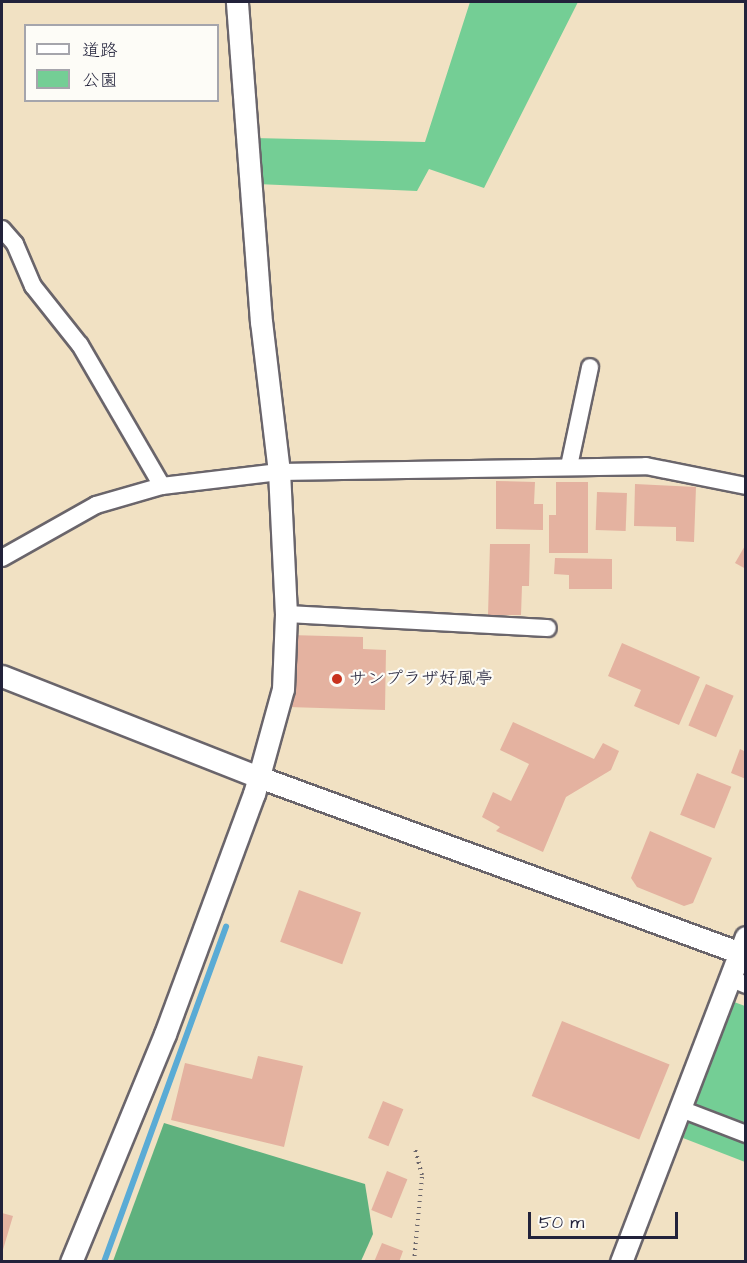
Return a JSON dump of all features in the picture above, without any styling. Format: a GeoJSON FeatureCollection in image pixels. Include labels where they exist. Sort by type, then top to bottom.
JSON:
{"type":"FeatureCollection","features":[{"type":"Feature","properties":{"kind":"street"},"geometry":{"type":"LineString","coordinates":[[70,1262],[165,1034],[259,777],[283,689],[286,614],[279,471],[261,322],[237,2]]}},
{"type":"Feature","properties":{"kind":"street"},"geometry":{"type":"LineString","coordinates":[[2,229],[15,244],[33,286],[80,345],[162,486]]}},
{"type":"Feature","properties":{"kind":"street"},"geometry":{"type":"LineString","coordinates":[[570,466],[590,367]]}},
{"type":"Feature","properties":{"kind":"street"},"geometry":{"type":"LineString","coordinates":[[2,558],[96,505],[162,486],[279,471],[646,466],[746,486]]}},
{"type":"Feature","properties":{"kind":"street"},"geometry":{"type":"LineString","coordinates":[[286,614],[548,628]]}},
{"type":"Feature","properties":{"kind":"street"},"geometry":{"type":"LineString","coordinates":[[2,676],[259,777],[744,945],[739,982],[681,1109],[621,1262]]}},
{"type":"Feature","properties":{"kind":"street"},"geometry":{"type":"LineString","coordinates":[[681,1109],[746,1134]]}},
{"type":"Feature","properties":{"kind":"path"},"geometry":{"type":"LineString","coordinates":[[414,1262],[422,1175],[415,1149]]}},
{"type":"Feature","properties":{"kind":"green space"},"geometry":{"type":"Polygon","coordinates":[[[470,2],[578,2],[484,188],[429,169],[417,191],[257,184],[252,138],[425,142],[470,2]]]}},
{"type":"Feature","properties":{"kind":"green space"},"geometry":{"type":"Polygon","coordinates":[[[734,1002],[745,1006],[745,1162],[683,1138],[734,1002]]]}},
{"type":"Feature","properties":{"kind":"green space"},"geometry":{"type":"Polygon","coordinates":[[[164,1123],[365,1184],[373,1234],[361,1261],[113,1261],[164,1123]]]}},
{"type":"Feature","properties":{"kind":"building"},"geometry":{"type":"Polygon","coordinates":[[[496,481],[535,482],[534,504],[543,504],[543,530],[496,529],[496,481]]]}},
{"type":"Feature","properties":{"kind":"building"},"geometry":{"type":"Polygon","coordinates":[[[556,482],[588,482],[588,553],[549,553],[549,515],[556,515],[556,482]]]}},
{"type":"Feature","properties":{"kind":"building"},"geometry":{"type":"Polygon","coordinates":[[[635,484],[696,487],[694,542],[676,541],[676,527],[634,526],[635,484]]]}},
{"type":"Feature","properties":{"kind":"building"},"geometry":{"type":"Polygon","coordinates":[[[597,492],[627,493],[626,531],[596,530],[597,492]]]}},
{"type":"Feature","properties":{"kind":"building"},"geometry":{"type":"Polygon","coordinates":[[[490,544],[530,544],[529,586],[522,586],[521,615],[488,615],[490,544]]]}},
{"type":"Feature","properties":{"kind":"building"},"geometry":{"type":"Polygon","coordinates":[[[746,544],[746,569],[735,563],[746,544]]]}},
{"type":"Feature","properties":{"kind":"building"},"geometry":{"type":"Polygon","coordinates":[[[555,558],[612,559],[612,589],[569,589],[569,575],[554,574],[555,558]]]}},
{"type":"Feature","properties":{"kind":"building","name":"サンプラザ好風亭"},"geometry":{"type":"Polygon","coordinates":[[[290,635],[363,637],[363,649],[386,650],[385,710],[288,707],[290,635]]]}},
{"type":"Feature","properties":{"kind":"building"},"geometry":{"type":"Polygon","coordinates":[[[622,643],[700,677],[679,725],[634,706],[641,690],[608,676],[622,643]]]}},
{"type":"Feature","properties":{"kind":"building"},"geometry":{"type":"Polygon","coordinates":[[[706,684],[734,696],[716,737],[688,725],[706,684]]]}},
{"type":"Feature","properties":{"kind":"building"},"geometry":{"type":"Polygon","coordinates":[[[513,722],[594,759],[603,743],[619,751],[611,770],[566,797],[543,852],[496,831],[500,827],[482,817],[493,792],[511,801],[529,764],[500,750],[513,722]]]}},
{"type":"Feature","properties":{"kind":"building"},"geometry":{"type":"Polygon","coordinates":[[[740,749],[746,752],[746,779],[731,773],[740,749]]]}},
{"type":"Feature","properties":{"kind":"building"},"geometry":{"type":"Polygon","coordinates":[[[697,773],[731,787],[714,829],[680,815],[697,773]]]}},
{"type":"Feature","properties":{"kind":"building"},"geometry":{"type":"Polygon","coordinates":[[[650,831],[712,858],[693,903],[684,906],[637,887],[631,878],[650,831]]]}},
{"type":"Feature","properties":{"kind":"building"},"geometry":{"type":"Polygon","coordinates":[[[299,890],[361,913],[342,964],[280,942],[299,890]]]}},
{"type":"Feature","properties":{"kind":"building"},"geometry":{"type":"Polygon","coordinates":[[[562,1021],[670,1064],[639,1140],[532,1096],[562,1021]]]}},
{"type":"Feature","properties":{"kind":"building"},"geometry":{"type":"Polygon","coordinates":[[[258,1056],[303,1066],[284,1147],[171,1120],[185,1063],[252,1079],[258,1056]]]}},
{"type":"Feature","properties":{"kind":"building"},"geometry":{"type":"Polygon","coordinates":[[[383,1101],[403,1109],[388,1146],[368,1138],[383,1101]]]}},
{"type":"Feature","properties":{"kind":"building"},"geometry":{"type":"Polygon","coordinates":[[[387,1171],[407,1179],[392,1218],[371,1210],[387,1171]]]}},
{"type":"Feature","properties":{"kind":"building"},"geometry":{"type":"Polygon","coordinates":[[[2,1213],[13,1216],[2,1253],[2,1213]]]}},
{"type":"Feature","properties":{"kind":"building"},"geometry":{"type":"Polygon","coordinates":[[[382,1243],[403,1251],[399,1262],[374,1262],[382,1243]]]}},
{"type":"Feature","properties":{"kind":"waterway"},"geometry":{"type":"LineString","coordinates":[[104,1262],[226,927]]}},
{"type":"Feature","properties":{"kind":"place","name":"サンプラザ好風亭"},"geometry":{"type":"Point","coordinates":[337,679]}}]}
